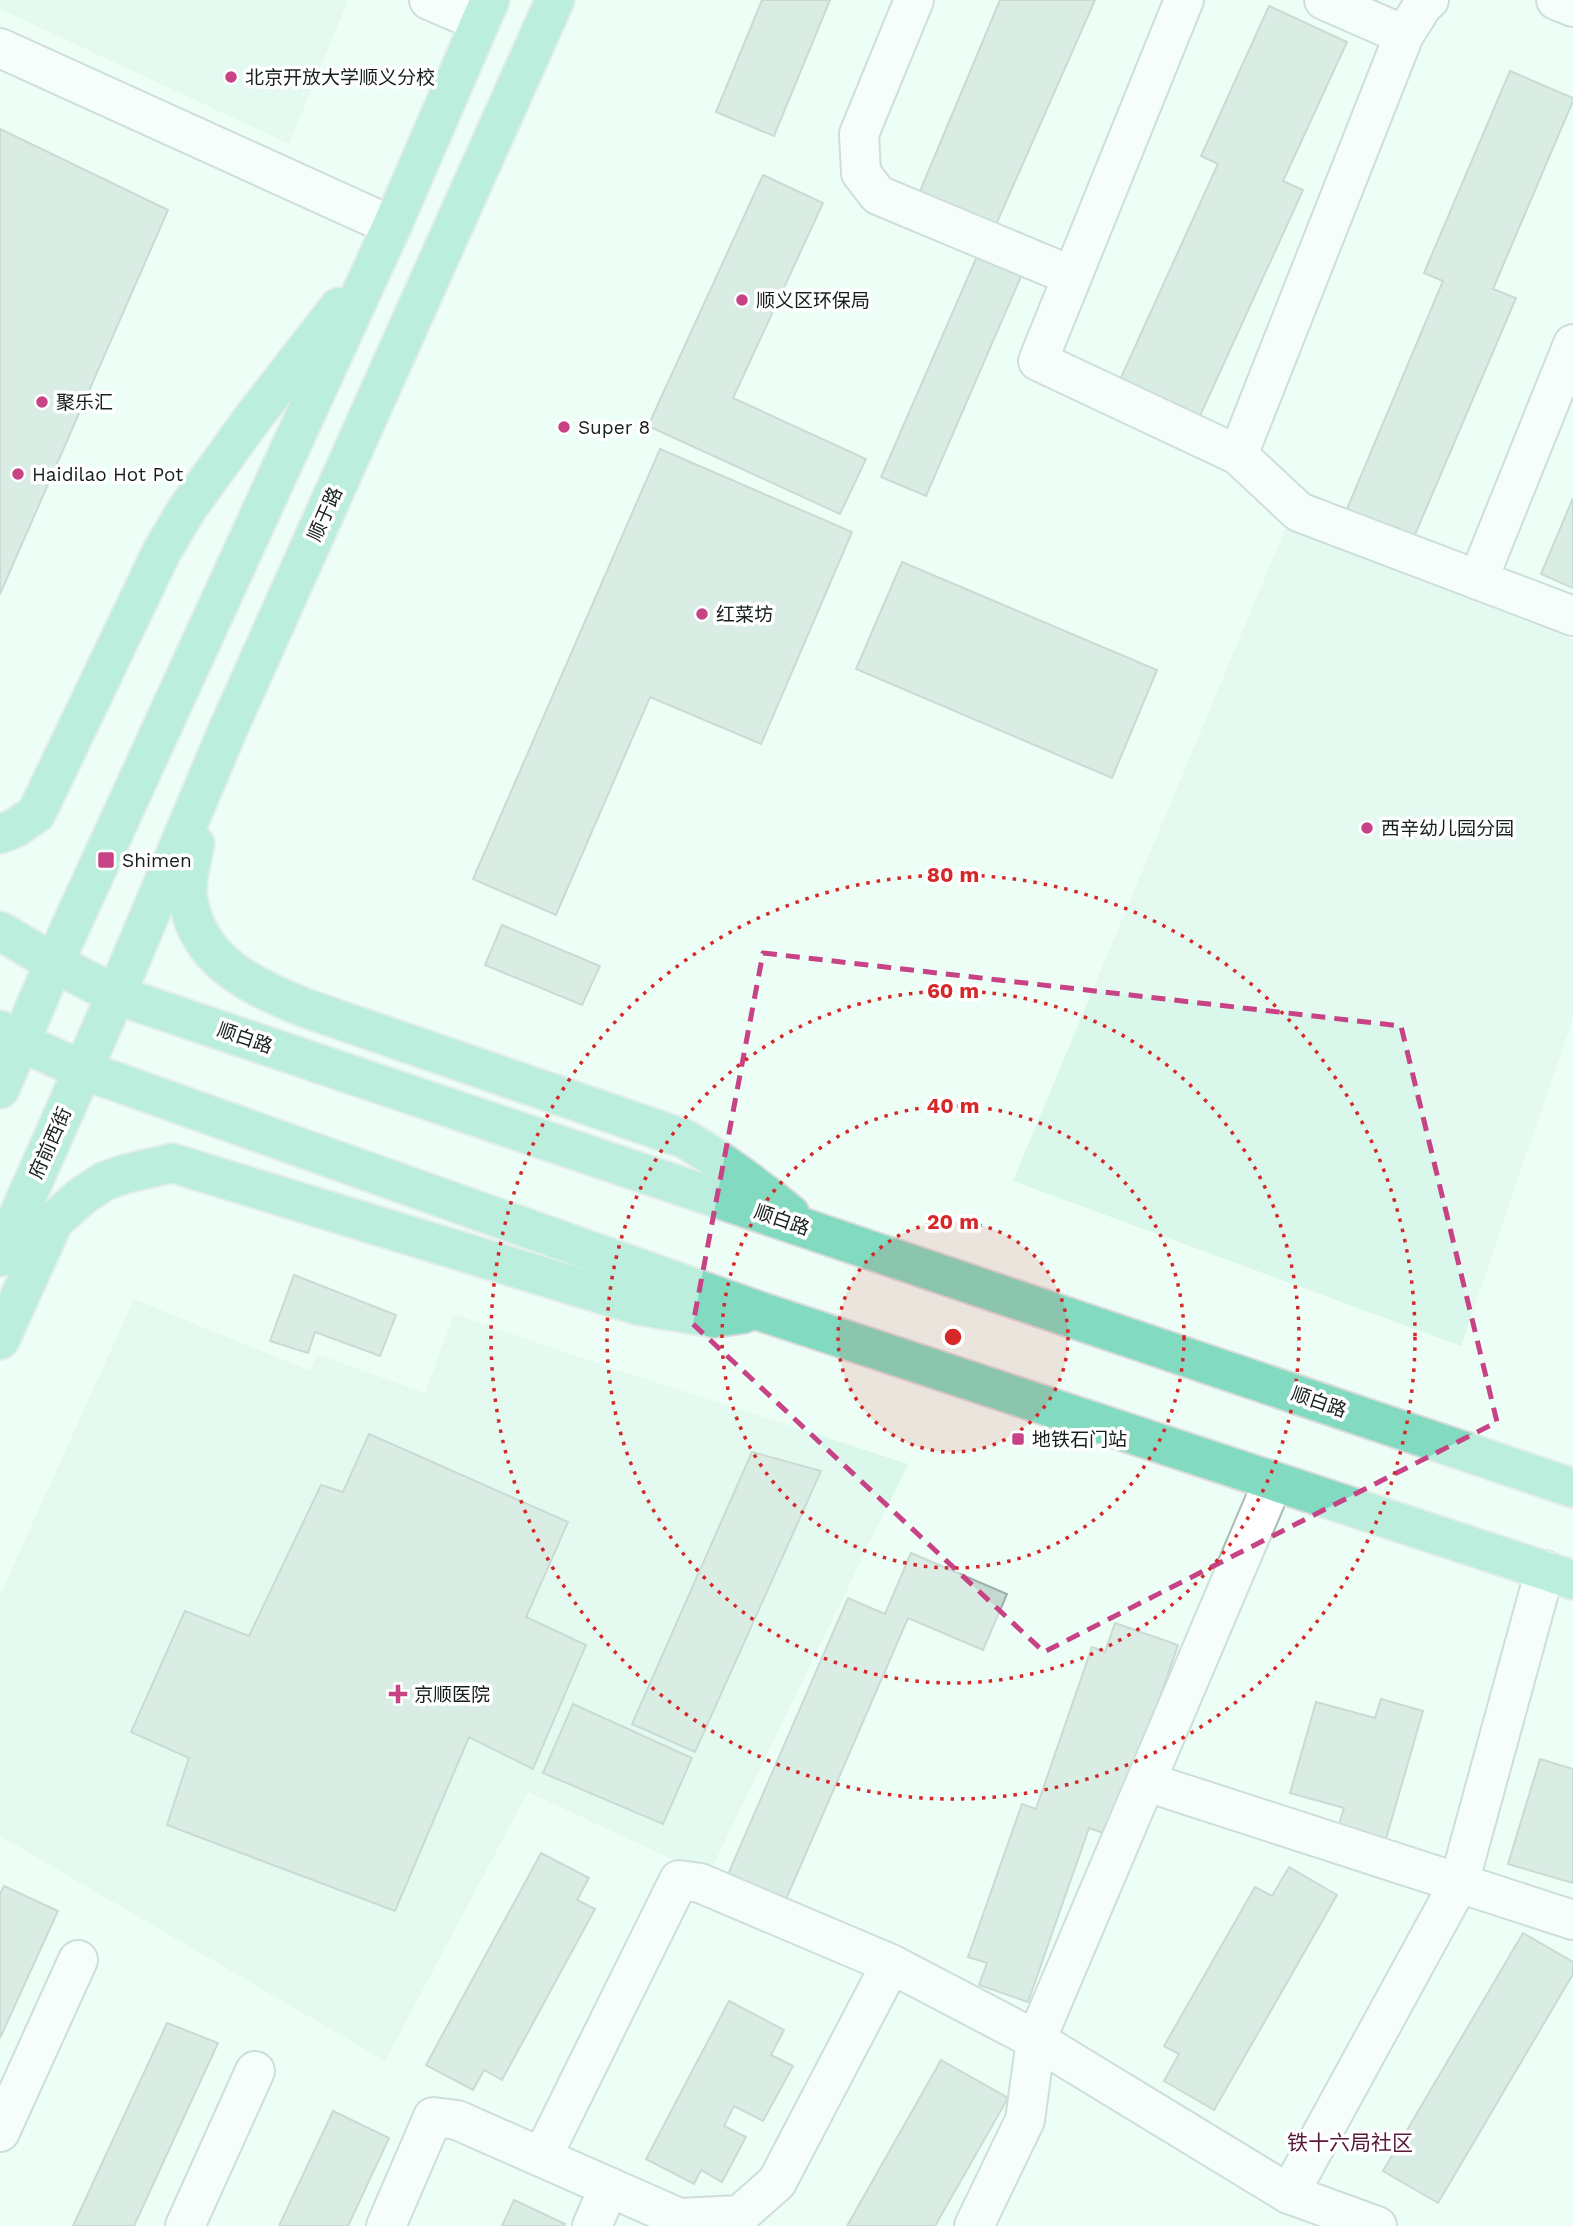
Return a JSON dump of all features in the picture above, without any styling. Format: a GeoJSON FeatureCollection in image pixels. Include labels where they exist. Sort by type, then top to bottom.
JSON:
{"type":"FeatureCollection","features":[{"type":"Feature","properties":{"kind":"main road","name":"顺于路"},"geometry":{"type":"LineString","coordinates":[[100,1030],[229,727],[555,0]]}},
{"type":"Feature","properties":{"kind":"main road"},"geometry":{"type":"LineString","coordinates":[[0,1089],[10,1036],[37,1003],[386,240],[485,11]]}},
{"type":"Feature","properties":{"kind":"main road"},"geometry":{"type":"LineString","coordinates":[[0,834],[36,814],[46,798],[162,551],[187,509],[386,240]]}},
{"type":"Feature","properties":{"kind":"main road"},"geometry":{"type":"LineString","coordinates":[[229,727],[200,824],[191,861],[187,896],[197,930],[210,950],[230,970],[262,990],[305,1009],[684,1139],[755,1184],[808,1228]]}},
{"type":"Feature","properties":{"kind":"main road","name":"顺白路"},"geometry":{"type":"LineString","coordinates":[[0,931],[54,964],[116,995],[1573,1488]]}},
{"type":"Feature","properties":{"kind":"main road","name":"府前西街"},"geometry":{"type":"LineString","coordinates":[[0,1257],[100,1030]]}},
{"type":"Feature","properties":{"kind":"main road"},"geometry":{"type":"LineString","coordinates":[[10,1036],[83,1070],[762,1312],[1559,1575]]}},
{"type":"Feature","properties":{"kind":"main road"},"geometry":{"type":"LineString","coordinates":[[0,1340],[54,1221],[82,1196],[105,1181],[172,1163],[640,1307],[713,1318],[762,1312]]}},
{"type":"Feature","properties":{"kind":"street"},"geometry":{"type":"LineString","coordinates":[[429,0],[485,11]]}},
{"type":"Feature","properties":{"kind":"street"},"geometry":{"type":"LineString","coordinates":[[914,0],[859,134],[861,173],[878,195],[1072,276]]}},
{"type":"Feature","properties":{"kind":"street"},"geometry":{"type":"LineString","coordinates":[[1184,0],[1038,361],[1238,455],[1299,512],[1573,616]]}},
{"type":"Feature","properties":{"kind":"street"},"geometry":{"type":"LineString","coordinates":[[1324,0],[1404,35]]}},
{"type":"Feature","properties":{"kind":"street"},"geometry":{"type":"LineString","coordinates":[[1238,455],[1404,35],[1429,0]]}},
{"type":"Feature","properties":{"kind":"street"},"geometry":{"type":"LineString","coordinates":[[1556,0],[1573,3]]}},
{"type":"Feature","properties":{"kind":"street"},"geometry":{"type":"LineString","coordinates":[[0,48],[386,240]]}},
{"type":"Feature","properties":{"kind":"street"},"geometry":{"type":"LineString","coordinates":[[1478,580],[1573,344]]}},
{"type":"Feature","properties":{"kind":"street"},"geometry":{"type":"LineString","coordinates":[[974,2226],[1025,2120],[1036,2040],[1273,1482]]}},
{"type":"Feature","properties":{"kind":"street"},"geometry":{"type":"LineString","coordinates":[[1289,2194],[1459,1883],[1559,1575]]}},
{"type":"Feature","properties":{"kind":"street"},"geometry":{"type":"LineString","coordinates":[[1147,1782],[1573,1920]]}},
{"type":"Feature","properties":{"kind":"street"},"geometry":{"type":"LineString","coordinates":[[542,2157],[679,1881],[700,1883],[891,1964],[1036,2040],[1289,2194],[1377,2226]]}},
{"type":"Feature","properties":{"kind":"street"},"geometry":{"type":"LineString","coordinates":[[0,2132],[78,1960]]}},
{"type":"Feature","properties":{"kind":"street"},"geometry":{"type":"LineString","coordinates":[[386,2226],[433,2117],[457,2120],[679,2218],[740,2215],[777,2182],[891,1964]]}},
{"type":"Feature","properties":{"kind":"street"},"geometry":{"type":"LineString","coordinates":[[185,2226],[255,2071]]}},
{"type":"Feature","properties":{"kind":"street"},"geometry":{"type":"LineString","coordinates":[[592,2226],[609,2187]]}},
{"type":"Feature","properties":{"kind":"highlighted area"},"geometry":{"type":"Polygon","coordinates":[[[763,953],[1401,1026],[1497,1422],[1044,1652],[693,1324],[763,953]]]}},
{"type":"Feature","properties":{"kind":"shaded area","name":"北京开放大学顺义分校"},"geometry":{"type":"Polygon","coordinates":[[[0,0],[348,0],[289,144],[0,9],[0,0]]]}},
{"type":"Feature","properties":{"kind":"shaded area","name":"西辛幼儿园分园"},"geometry":{"type":"Polygon","coordinates":[[[1285,529],[1573,639],[1573,1018],[1461,1346],[1013,1181],[1285,529]]]}},
{"type":"Feature","properties":{"kind":"shaded area","name":"京顺医院"},"geometry":{"type":"Polygon","coordinates":[[[134,1299],[311,1371],[317,1354],[425,1393],[454,1314],[908,1464],[708,1876],[528,1792],[385,2061],[0,1836],[0,1595],[134,1299]]]}},
{"type":"Feature","properties":{"kind":"building"},"geometry":{"type":"Polygon","coordinates":[[[762,0],[830,0],[774,136],[716,112],[762,0]]]}},
{"type":"Feature","properties":{"kind":"building"},"geometry":{"type":"Polygon","coordinates":[[[1000,0],[1095,0],[995,227],[918,196],[1000,0]]]}},
{"type":"Feature","properties":{"kind":"building"},"geometry":{"type":"Polygon","coordinates":[[[1269,6],[1347,42],[1283,181],[1303,190],[1199,418],[1119,382],[1218,164],[1201,156],[1269,6]]]}},
{"type":"Feature","properties":{"kind":"building"},"geometry":{"type":"Polygon","coordinates":[[[1510,71],[1573,98],[1573,101],[1493,289],[1516,298],[1411,544],[1344,516],[1443,281],[1424,273],[1510,71]]]}},
{"type":"Feature","properties":{"kind":"building","name":"聚乐汇"},"geometry":{"type":"Polygon","coordinates":[[[0,129],[168,210],[0,594],[0,129]]]}},
{"type":"Feature","properties":{"kind":"building","name":"顺义区环保局"},"geometry":{"type":"Polygon","coordinates":[[[763,175],[823,203],[733,398],[866,459],[840,514],[648,426],[763,175]]]}},
{"type":"Feature","properties":{"kind":"building"},"geometry":{"type":"Polygon","coordinates":[[[978,254],[1022,274],[926,496],[881,477],[978,254]]]}},
{"type":"Feature","properties":{"kind":"building","name":"红菜坊"},"geometry":{"type":"Polygon","coordinates":[[[660,449],[852,532],[761,744],[650,697],[556,915],[473,879],[660,449]]]}},
{"type":"Feature","properties":{"kind":"building"},"geometry":{"type":"Polygon","coordinates":[[[1573,498],[1573,588],[1541,574],[1573,498]]]}},
{"type":"Feature","properties":{"kind":"building"},"geometry":{"type":"Polygon","coordinates":[[[902,562],[1157,670],[1112,778],[856,669],[902,562]]]}},
{"type":"Feature","properties":{"kind":"building"},"geometry":{"type":"Polygon","coordinates":[[[502,925],[600,966],[582,1005],[485,965],[502,925]]]}},
{"type":"Feature","properties":{"kind":"building"},"geometry":{"type":"Polygon","coordinates":[[[294,1275],[396,1315],[380,1356],[315,1332],[308,1353],[270,1341],[294,1275]]]}},
{"type":"Feature","properties":{"kind":"building"},"geometry":{"type":"Polygon","coordinates":[[[369,1434],[568,1522],[526,1617],[586,1645],[533,1769],[469,1737],[395,1911],[167,1825],[189,1758],[131,1732],[185,1611],[249,1636],[321,1485],[343,1492],[369,1434]]]}},
{"type":"Feature","properties":{"kind":"building"},"geometry":{"type":"Polygon","coordinates":[[[752,1452],[821,1471],[695,1752],[632,1724],[752,1452]]]}},
{"type":"Feature","properties":{"kind":"building"},"geometry":{"type":"Polygon","coordinates":[[[911,1553],[1007,1594],[983,1650],[908,1618],[784,1904],[726,1879],[848,1598],[885,1614],[911,1553]]]}},
{"type":"Feature","properties":{"kind":"building"},"geometry":{"type":"Polygon","coordinates":[[[1115,1623],[1178,1645],[1112,1836],[1089,1828],[1028,2002],[979,1985],[987,1963],[968,1957],[1022,1804],[1036,1809],[1092,1647],[1105,1652],[1115,1623]]]}},
{"type":"Feature","properties":{"kind":"building"},"geometry":{"type":"Polygon","coordinates":[[[1381,1699],[1423,1711],[1385,1842],[1338,1828],[1344,1808],[1290,1793],[1316,1702],[1375,1718],[1381,1699]]]}},
{"type":"Feature","properties":{"kind":"building"},"geometry":{"type":"Polygon","coordinates":[[[573,1704],[692,1758],[663,1824],[543,1773],[573,1704]]]}},
{"type":"Feature","properties":{"kind":"building"},"geometry":{"type":"Polygon","coordinates":[[[1540,1759],[1573,1769],[1573,1883],[1508,1864],[1540,1759]]]}},
{"type":"Feature","properties":{"kind":"building"},"geometry":{"type":"Polygon","coordinates":[[[541,1853],[589,1878],[577,1900],[595,1909],[502,2080],[484,2070],[473,2090],[426,2065],[541,1853]]]}},
{"type":"Feature","properties":{"kind":"building"},"geometry":{"type":"Polygon","coordinates":[[[1289,1867],[1337,1895],[1214,2110],[1164,2081],[1179,2054],[1164,2046],[1255,1887],[1272,1896],[1289,1867]]]}},
{"type":"Feature","properties":{"kind":"building"},"geometry":{"type":"Polygon","coordinates":[[[4,1886],[58,1911],[0,2038],[0,1894],[4,1886]]]}},
{"type":"Feature","properties":{"kind":"building"},"geometry":{"type":"Polygon","coordinates":[[[1523,1933],[1573,1962],[1573,1974],[1438,2203],[1383,2171],[1523,1933]]]}},
{"type":"Feature","properties":{"kind":"building"},"geometry":{"type":"Polygon","coordinates":[[[729,2001],[784,2030],[771,2055],[793,2066],[763,2121],[734,2106],[724,2126],[746,2137],[722,2182],[701,2170],[694,2184],[646,2159],[729,2001]]]}},
{"type":"Feature","properties":{"kind":"building"},"geometry":{"type":"Polygon","coordinates":[[[167,2023],[218,2043],[134,2226],[73,2226],[167,2023]]]}},
{"type":"Feature","properties":{"kind":"building"},"geometry":{"type":"Polygon","coordinates":[[[941,2060],[1008,2098],[935,2226],[847,2226],[941,2060]]]}},
{"type":"Feature","properties":{"kind":"building"},"geometry":{"type":"Polygon","coordinates":[[[333,2111],[389,2138],[348,2226],[279,2226],[333,2111]]]}},
{"type":"Feature","properties":{"kind":"building"},"geometry":{"type":"Polygon","coordinates":[[[514,2200],[565,2224],[502,2226],[514,2200]]]}},
{"type":"Feature","properties":{"kind":"place","name":"北京开放大学顺义分校"},"geometry":{"type":"Point","coordinates":[231,77]}},
{"type":"Feature","properties":{"kind":"place","name":"顺义区环保局"},"geometry":{"type":"Point","coordinates":[742,300]}},
{"type":"Feature","properties":{"kind":"place","name":"聚乐汇"},"geometry":{"type":"Point","coordinates":[42,402]}},
{"type":"Feature","properties":{"kind":"place","name":"Super 8"},"geometry":{"type":"Point","coordinates":[564,427]}},
{"type":"Feature","properties":{"kind":"place","name":"Haidilao Hot Pot"},"geometry":{"type":"Point","coordinates":[18,474]}},
{"type":"Feature","properties":{"kind":"place","name":"红菜坊"},"geometry":{"type":"Point","coordinates":[702,614]}},
{"type":"Feature","properties":{"kind":"place","name":"西辛幼儿园分园"},"geometry":{"type":"Point","coordinates":[1367,828]}},
{"type":"Feature","properties":{"kind":"place","name":"Shimen"},"geometry":{"type":"Point","coordinates":[106,860]}},
{"type":"Feature","properties":{"kind":"place","name":"地铁石门站"},"geometry":{"type":"Point","coordinates":[1018,1439]}},
{"type":"Feature","properties":{"kind":"place","name":"京顺医院"},"geometry":{"type":"Point","coordinates":[398,1694]}},
{"type":"Feature","properties":{"kind":"district","name":"铁十六局社区"},"geometry":{"type":"Point","coordinates":[1350,2142]}}]}
